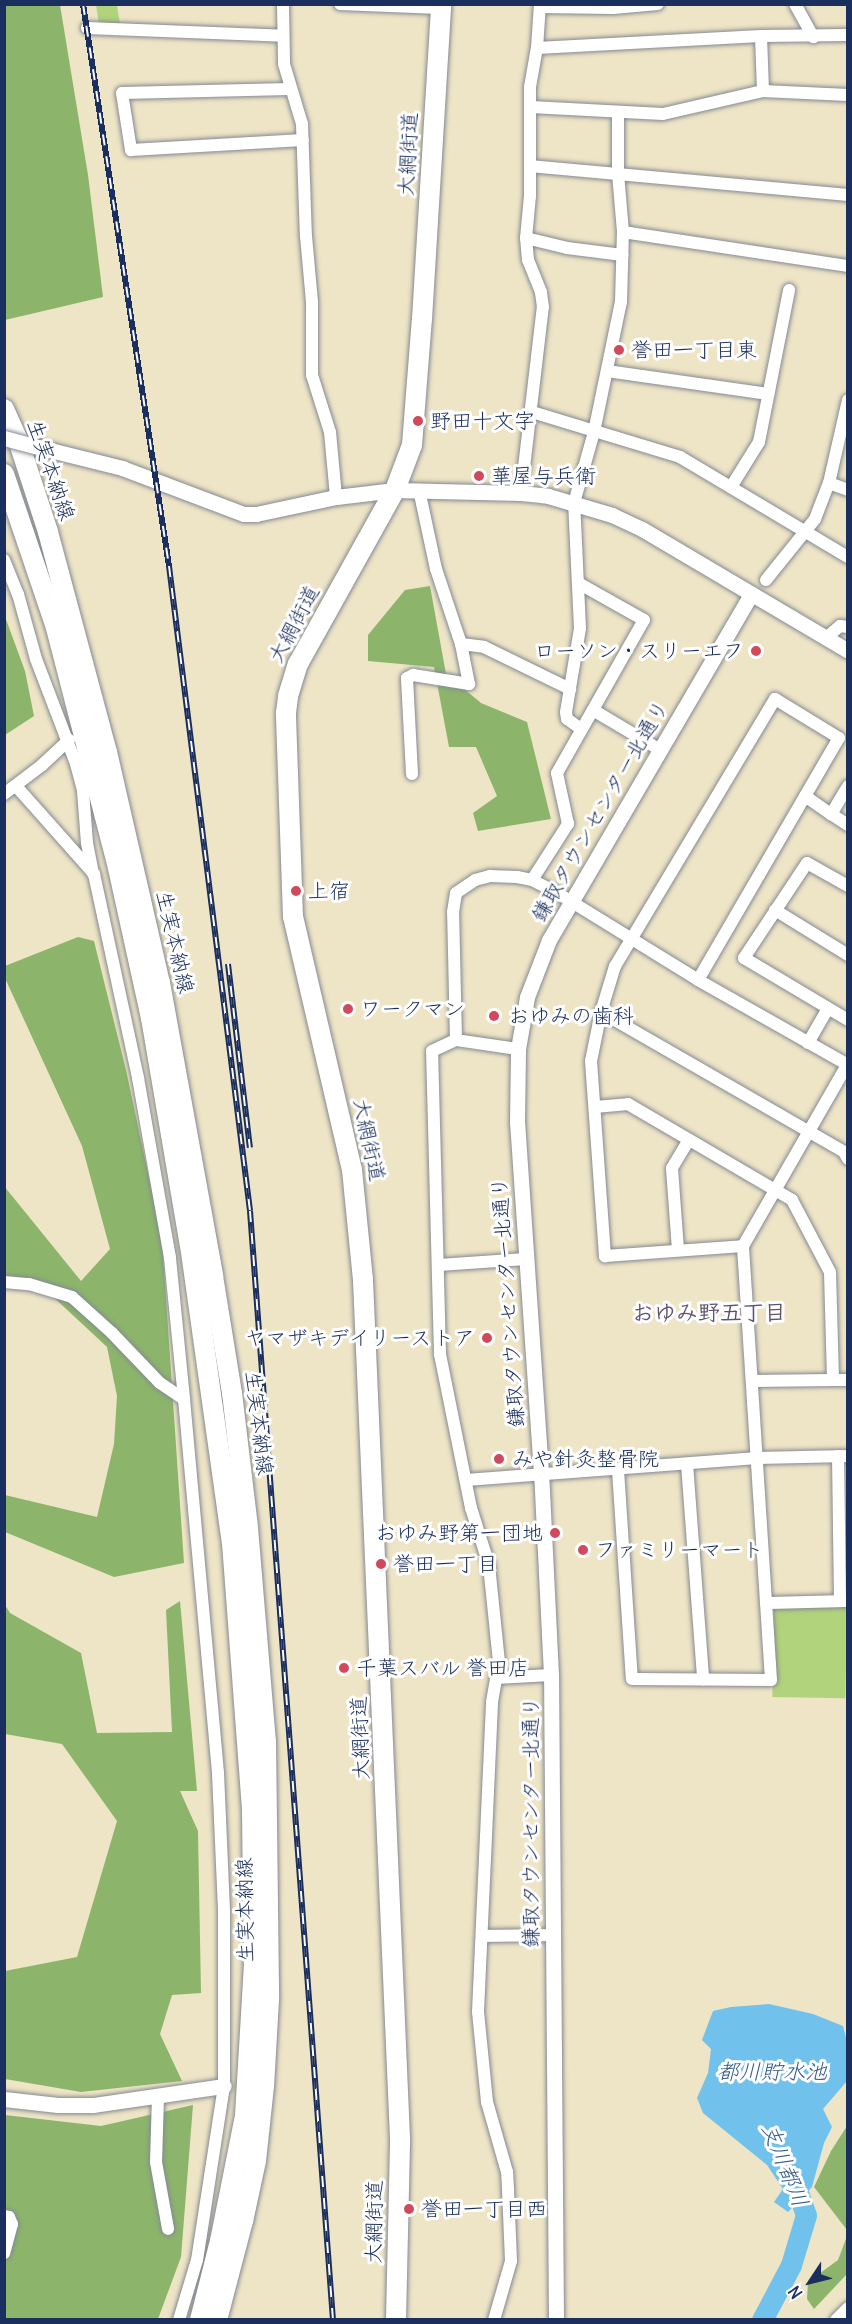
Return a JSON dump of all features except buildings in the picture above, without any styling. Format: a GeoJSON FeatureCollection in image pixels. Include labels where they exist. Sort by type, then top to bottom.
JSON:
{"type":"FeatureCollection","features":[{"type":"Feature","properties":{"kind":"main road","name":"大網街道"},"geometry":{"type":"LineString","coordinates":[[396,2319],[400,2138],[363,1280],[352,1170],[293,916],[286,713],[288,696],[298,664],[395,490],[412,445],[422,319],[440,6]]}},
{"type":"Feature","properties":{"kind":"main road","name":"生実本納線"},"geometry":{"type":"LineString","coordinates":[[4,409],[18,440],[48,532],[107,752],[160,983],[232,1393],[248,1528],[266,1741],[269,2000],[264,2086],[256,2161],[218,2319]]}},
{"type":"Feature","properties":{"kind":"main road","name":"生実本納線"},"geometry":{"type":"LineString","coordinates":[[4,474],[56,628],[118,868],[148,1006],[190,1245],[232,1543],[252,1811],[254,1964],[244,2116],[220,2241],[200,2319]]}},
{"type":"Feature","properties":{"kind":"street"},"geometry":{"type":"LineString","coordinates":[[283,4],[284,64],[302,124],[306,236],[312,302],[312,375],[330,432],[336,497]]}},
{"type":"Feature","properties":{"kind":"street"},"geometry":{"type":"LineString","coordinates":[[340,4],[440,6]]}},
{"type":"Feature","properties":{"kind":"street"},"geometry":{"type":"LineString","coordinates":[[521,493],[543,307],[542,292],[528,260],[526,238],[530,166],[530,87],[537,48],[540,6],[613,8],[658,4]]}},
{"type":"Feature","properties":{"kind":"street"},"geometry":{"type":"LineString","coordinates":[[795,4],[813,37]]}},
{"type":"Feature","properties":{"kind":"street"},"geometry":{"type":"LineString","coordinates":[[87,28],[283,36]]}},
{"type":"Feature","properties":{"kind":"street"},"geometry":{"type":"LineString","coordinates":[[537,48],[761,36],[848,35]]}},
{"type":"Feature","properties":{"kind":"street"},"geometry":{"type":"LineString","coordinates":[[761,36],[763,92]]}},
{"type":"Feature","properties":{"kind":"street"},"geometry":{"type":"LineString","coordinates":[[290,89],[122,93],[131,150],[303,140]]}},
{"type":"Feature","properties":{"kind":"street"},"geometry":{"type":"LineString","coordinates":[[531,107],[663,114],[763,92],[848,95]]}},
{"type":"Feature","properties":{"kind":"street"},"geometry":{"type":"LineString","coordinates":[[581,729],[567,719],[579,638],[580,584],[574,503],[594,432],[621,302],[623,232],[618,174],[618,112]]}},
{"type":"Feature","properties":{"kind":"street"},"geometry":{"type":"LineString","coordinates":[[530,166],[848,195]]}},
{"type":"Feature","properties":{"kind":"street"},"geometry":{"type":"LineString","coordinates":[[623,232],[848,266]]}},
{"type":"Feature","properties":{"kind":"street"},"geometry":{"type":"LineString","coordinates":[[526,238],[567,248],[623,255]]}},
{"type":"Feature","properties":{"kind":"street"},"geometry":{"type":"LineString","coordinates":[[731,487],[759,442],[789,290]]}},
{"type":"Feature","properties":{"kind":"street"},"geometry":{"type":"LineString","coordinates":[[607,371],[768,394]]}},
{"type":"Feature","properties":{"kind":"street"},"geometry":{"type":"LineString","coordinates":[[766,580],[815,519],[829,483],[845,423],[848,400]]}},
{"type":"Feature","properties":{"kind":"street"},"geometry":{"type":"LineString","coordinates":[[532,412],[680,457],[848,557]]}},
{"type":"Feature","properties":{"kind":"street"},"geometry":{"type":"LineString","coordinates":[[4,438],[122,468],[244,514],[256,514],[336,497],[395,490],[521,493],[574,503],[612,515],[642,529],[848,651]]}},
{"type":"Feature","properties":{"kind":"street"},"geometry":{"type":"LineString","coordinates":[[829,483],[848,490]]}},
{"type":"Feature","properties":{"kind":"street"},"geometry":{"type":"LineString","coordinates":[[412,774],[406,678],[413,675],[469,684],[461,644],[436,569],[418,490]]}},
{"type":"Feature","properties":{"kind":"street"},"geometry":{"type":"LineString","coordinates":[[4,560],[18,594],[36,659],[69,740],[83,790],[87,843],[138,1078],[170,1258],[218,1773],[224,1913],[224,2086],[197,2260],[179,2319]]}},
{"type":"Feature","properties":{"kind":"street"},"geometry":{"type":"LineString","coordinates":[[532,880],[568,824],[557,773],[644,620],[580,584]]}},
{"type":"Feature","properties":{"kind":"street","name":"鎌取タウンセンター北通り"},"geometry":{"type":"LineString","coordinates":[[556,2319],[551,1675],[541,1473],[516,1113],[518,1048],[527,997],[549,940],[752,594]]}},
{"type":"Feature","properties":{"kind":"street"},"geometry":{"type":"LineString","coordinates":[[826,638],[840,626],[848,627]]}},
{"type":"Feature","properties":{"kind":"street"},"geometry":{"type":"LineString","coordinates":[[461,644],[484,647],[570,689]]}},
{"type":"Feature","properties":{"kind":"street"},"geometry":{"type":"LineString","coordinates":[[698,980],[839,738],[775,699],[615,966],[601,1012],[591,1061],[605,1256],[744,1245]]}},
{"type":"Feature","properties":{"kind":"street"},"geometry":{"type":"LineString","coordinates":[[593,710],[660,750]]}},
{"type":"Feature","properties":{"kind":"street"},"geometry":{"type":"LineString","coordinates":[[4,794],[69,740]]}},
{"type":"Feature","properties":{"kind":"street"},"geometry":{"type":"LineString","coordinates":[[16,786],[94,874]]}},
{"type":"Feature","properties":{"kind":"street"},"geometry":{"type":"LineString","coordinates":[[831,814],[848,786]]}},
{"type":"Feature","properties":{"kind":"street"},"geometry":{"type":"LineString","coordinates":[[805,796],[848,825]]}},
{"type":"Feature","properties":{"kind":"street"},"geometry":{"type":"LineString","coordinates":[[848,886],[807,863],[744,958],[848,1020]]}},
{"type":"Feature","properties":{"kind":"street"},"geometry":{"type":"LineString","coordinates":[[456,1040],[453,912],[456,893],[475,880],[490,876],[532,880],[632,938],[698,980],[847,1065],[744,1245],[771,1680],[632,1679],[618,1470]]}},
{"type":"Feature","properties":{"kind":"street"},"geometry":{"type":"LineString","coordinates":[[775,910],[848,955]]}},
{"type":"Feature","properties":{"kind":"street"},"geometry":{"type":"LineString","coordinates":[[808,1043],[828,1008]]}},
{"type":"Feature","properties":{"kind":"street"},"geometry":{"type":"LineString","coordinates":[[601,1012],[844,1152],[848,1159]]}},
{"type":"Feature","properties":{"kind":"street"},"geometry":{"type":"LineString","coordinates":[[494,2319],[511,2261],[507,2172],[487,2102],[478,2012],[492,1702],[499,1662],[489,1565],[471,1508],[440,1354],[432,1051],[456,1040],[518,1048]]}},
{"type":"Feature","properties":{"kind":"street"},"geometry":{"type":"LineString","coordinates":[[595,1107],[628,1104],[792,1200],[830,1272],[833,1380]]}},
{"type":"Feature","properties":{"kind":"street"},"geometry":{"type":"LineString","coordinates":[[678,1250],[672,1168],[689,1140]]}},
{"type":"Feature","properties":{"kind":"street"},"geometry":{"type":"LineString","coordinates":[[438,1265],[526,1259]]}},
{"type":"Feature","properties":{"kind":"street"},"geometry":{"type":"LineString","coordinates":[[4,1282],[29,1284],[72,1297],[112,1333],[160,1383],[184,1399]]}},
{"type":"Feature","properties":{"kind":"street"},"geometry":{"type":"LineString","coordinates":[[752,1381],[848,1380]]}},
{"type":"Feature","properties":{"kind":"street"},"geometry":{"type":"LineString","coordinates":[[466,1480],[757,1458],[843,1456],[844,1601],[766,1603]]}},
{"type":"Feature","properties":{"kind":"street"},"geometry":{"type":"LineString","coordinates":[[687,1464],[703,1679]]}},
{"type":"Feature","properties":{"kind":"street"},"geometry":{"type":"LineString","coordinates":[[496,1678],[551,1675]]}},
{"type":"Feature","properties":{"kind":"street"},"geometry":{"type":"LineString","coordinates":[[483,1936],[552,1935]]}},
{"type":"Feature","properties":{"kind":"street"},"geometry":{"type":"LineString","coordinates":[[4,2099],[24,2103],[81,2105],[224,2086]]}},
{"type":"Feature","properties":{"kind":"street"},"geometry":{"type":"LineString","coordinates":[[158,2096],[156,2162],[168,2229]]}},
{"type":"Feature","properties":{"kind":"street"},"geometry":{"type":"LineString","coordinates":[[4,2216],[9,2217],[12,2224],[4,2253]]}},
{"type":"Feature","properties":{"kind":"street"},"geometry":{"type":"LineString","coordinates":[[836,2319],[848,2308]]}},
{"type":"Feature","properties":{"kind":"green space"},"geometry":{"type":"Polygon","coordinates":[[[4,5],[60,5],[88,175],[103,297],[5,320],[4,5]]]}},
{"type":"Feature","properties":{"kind":"green space"},"geometry":{"type":"Polygon","coordinates":[[[96,5],[117,5],[120,24],[99,24],[96,5]]]}},
{"type":"Feature","properties":{"kind":"green space"},"geometry":{"type":"Polygon","coordinates":[[[430,586],[446,674],[481,703],[527,722],[551,819],[478,831],[473,813],[497,796],[476,747],[449,747],[434,667],[368,661],[368,635],[405,590],[430,586]]]}},
{"type":"Feature","properties":{"kind":"green space"},"geometry":{"type":"Polygon","coordinates":[[[4,614],[25,671],[34,716],[5,735],[4,614]]]}},
{"type":"Feature","properties":{"kind":"green space"},"geometry":{"type":"Polygon","coordinates":[[[78,937],[94,941],[126,1070],[162,1239],[184,1563],[114,1577],[5,1532],[5,1495],[97,1517],[114,1444],[117,1396],[107,1347],[34,1279],[5,1286],[4,1186],[81,1281],[110,1249],[82,1146],[4,976],[5,966],[78,937]]]}},
{"type":"Feature","properties":{"kind":"green space"},"geometry":{"type":"Polygon","coordinates":[[[180,1601],[197,1791],[180,1791],[198,1831],[201,1993],[172,1995],[160,2034],[182,2081],[81,2092],[5,2079],[5,1971],[77,1957],[117,1821],[62,1744],[5,1734],[5,1605],[10,1613],[81,1653],[97,1733],[172,1732],[166,1610],[180,1601]]]}},
{"type":"Feature","properties":{"kind":"green space"},"geometry":{"type":"Polygon","coordinates":[[[774,1604],[847,1605],[845,1698],[772,1697],[774,1604]]]}},
{"type":"Feature","properties":{"kind":"green space"},"geometry":{"type":"Polygon","coordinates":[[[193,2105],[181,2257],[158,2319],[5,2320],[5,2115],[101,2126],[193,2105]]]}},
{"type":"Feature","properties":{"kind":"green space"},"geometry":{"type":"Polygon","coordinates":[[[847,2126],[847,2230],[814,2187],[831,2151],[847,2126]]]}},
{"type":"Feature","properties":{"kind":"green space"},"geometry":{"type":"Polygon","coordinates":[[[847,2236],[847,2274],[814,2309],[807,2299],[808,2282],[838,2260],[847,2236]]]}},
{"type":"Feature","properties":{"kind":"water","name":"都川貯水池"},"geometry":{"type":"Polygon","coordinates":[[[769,2004],[813,2014],[843,2026],[847,2042],[847,2081],[823,2109],[832,2127],[824,2143],[812,2187],[788,2212],[774,2202],[783,2189],[767,2165],[703,2113],[697,2098],[708,2073],[711,2049],[702,2040],[713,2011],[769,2004]]]}},
{"type":"Feature","properties":{"kind":"waterway","name":"支川都川"},"geometry":{"type":"LineString","coordinates":[[762,2320],[791,2265],[806,2215],[791,2173]]}},
{"type":"Feature","properties":{"kind":"railway"},"geometry":{"type":"LineString","coordinates":[[83,4],[169,566],[250,1211],[333,2320]]}},
{"type":"Feature","properties":{"kind":"railway"},"geometry":{"type":"LineString","coordinates":[[228,964],[250,1148]]}},
{"type":"Feature","properties":{"kind":"place","name":"誉田一丁目東"},"geometry":{"type":"Point","coordinates":[619,350]}},
{"type":"Feature","properties":{"kind":"place","name":"野田十文字"},"geometry":{"type":"Point","coordinates":[418,421]}},
{"type":"Feature","properties":{"kind":"place","name":"華屋与兵衛"},"geometry":{"type":"Point","coordinates":[479,476]}},
{"type":"Feature","properties":{"kind":"place","name":"ローソン・スリーエフ"},"geometry":{"type":"Point","coordinates":[756,651]}},
{"type":"Feature","properties":{"kind":"place","name":"上宿"},"geometry":{"type":"Point","coordinates":[296,891]}},
{"type":"Feature","properties":{"kind":"place","name":"ワークマン"},"geometry":{"type":"Point","coordinates":[348,1009]}},
{"type":"Feature","properties":{"kind":"place","name":"おゆみの歯科"},"geometry":{"type":"Point","coordinates":[494,1016]}},
{"type":"Feature","properties":{"kind":"place","name":"ヤマザキデイリーストア"},"geometry":{"type":"Point","coordinates":[487,1338]}},
{"type":"Feature","properties":{"kind":"place","name":"みや針灸整骨院"},"geometry":{"type":"Point","coordinates":[499,1459]}},
{"type":"Feature","properties":{"kind":"place","name":"おゆみ野第一団地"},"geometry":{"type":"Point","coordinates":[555,1533]}},
{"type":"Feature","properties":{"kind":"place","name":"ファミリーマート"},"geometry":{"type":"Point","coordinates":[583,1550]}},
{"type":"Feature","properties":{"kind":"place","name":"誉田一丁目"},"geometry":{"type":"Point","coordinates":[381,1564]}},
{"type":"Feature","properties":{"kind":"place","name":"千葉スバル 誉田店"},"geometry":{"type":"Point","coordinates":[344,1668]}},
{"type":"Feature","properties":{"kind":"place","name":"誉田一丁目西"},"geometry":{"type":"Point","coordinates":[409,2209]}},
{"type":"Feature","properties":{"kind":"district","name":"おゆみ野五丁目"},"geometry":{"type":"Point","coordinates":[709,1313]}}]}
